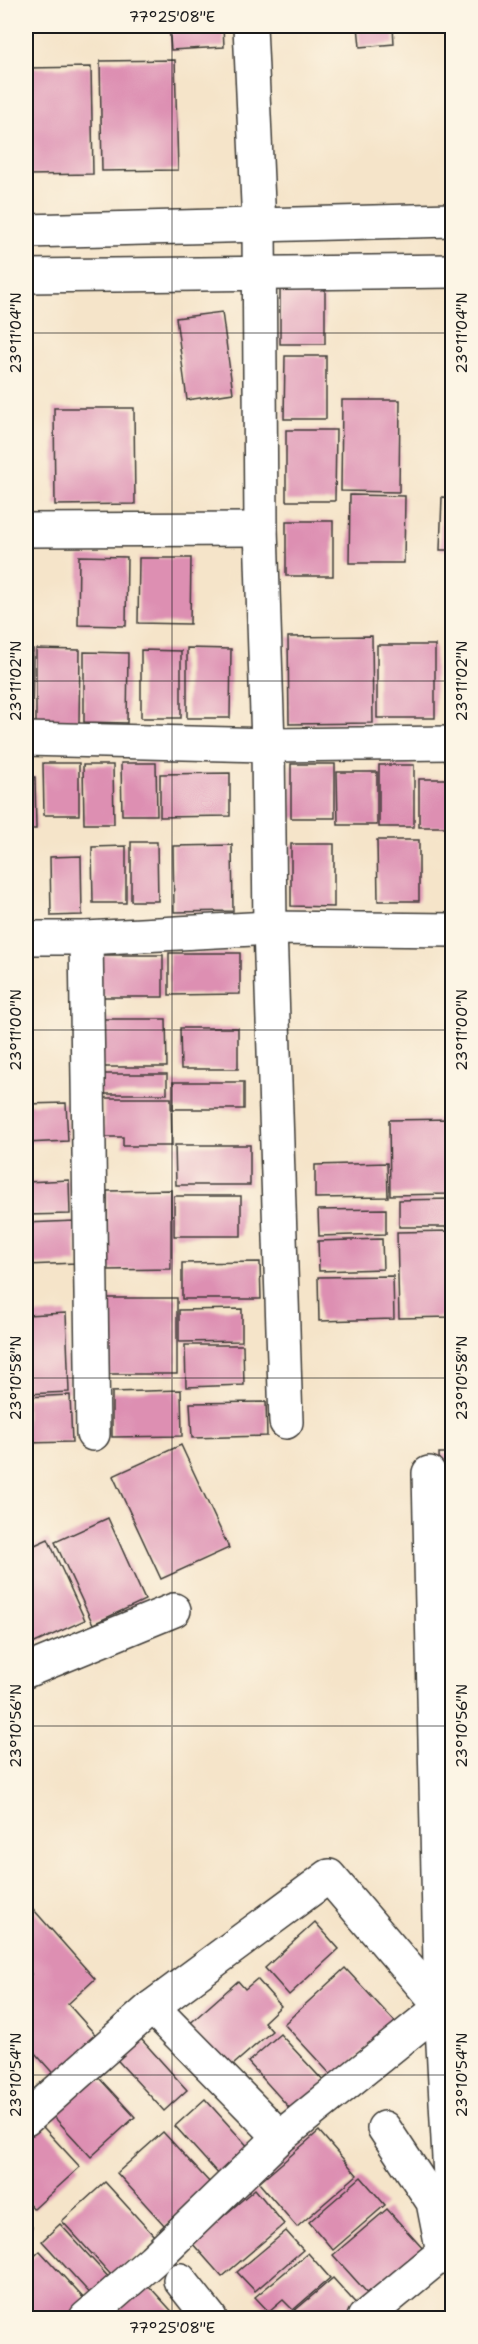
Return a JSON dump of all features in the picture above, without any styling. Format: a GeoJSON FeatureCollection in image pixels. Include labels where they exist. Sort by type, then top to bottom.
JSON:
{"type":"FeatureCollection","features":[{"type":"Feature","properties":{"kind":"street"},"geometry":{"type":"LineString","coordinates":[[249,26],[259,226],[261,529],[268,744],[270,928],[286,1422]]}},
{"type":"Feature","properties":{"kind":"street"},"geometry":{"type":"LineString","coordinates":[[26,231],[453,220]]}},
{"type":"Feature","properties":{"kind":"street"},"geometry":{"type":"LineString","coordinates":[[26,276],[453,271]]}},
{"type":"Feature","properties":{"kind":"street"},"geometry":{"type":"LineString","coordinates":[[26,530],[261,529]]}},
{"type":"Feature","properties":{"kind":"street"},"geometry":{"type":"LineString","coordinates":[[26,739],[268,744],[453,743]]}},
{"type":"Feature","properties":{"kind":"street"},"geometry":{"type":"LineString","coordinates":[[26,938],[86,938],[270,928],[453,930]]}},
{"type":"Feature","properties":{"kind":"street"},"geometry":{"type":"LineString","coordinates":[[86,938],[93,1434]]}},
{"type":"Feature","properties":{"kind":"street"},"geometry":{"type":"LineString","coordinates":[[429,1473],[445,1766],[441,2007],[453,2215]]}},
{"type":"Feature","properties":{"kind":"street"},"geometry":{"type":"LineString","coordinates":[[26,1671],[174,1610]]}},
{"type":"Feature","properties":{"kind":"street"},"geometry":{"type":"LineString","coordinates":[[26,2119],[152,2007],[329,1876],[441,2007]]}},
{"type":"Feature","properties":{"kind":"street"},"geometry":{"type":"LineString","coordinates":[[152,2007],[280,2137]]}},
{"type":"Feature","properties":{"kind":"street"},"geometry":{"type":"LineString","coordinates":[[86,2319],[153,2260],[280,2137],[441,2007]]}},
{"type":"Feature","properties":{"kind":"street"},"geometry":{"type":"LineString","coordinates":[[364,2319],[443,2253],[433,2202],[384,2128]]}},
{"type":"Feature","properties":{"kind":"street"},"geometry":{"type":"LineString","coordinates":[[180,2280],[210,2319]]}},
{"type":"Feature","properties":{"kind":"building"},"geometry":{"type":"Polygon","coordinates":[[[169,26],[223,26],[224,47],[171,50],[169,26]]]}},
{"type":"Feature","properties":{"kind":"building"},"geometry":{"type":"Polygon","coordinates":[[[358,26],[393,26],[394,44],[360,47],[358,26]]]}},
{"type":"Feature","properties":{"kind":"building"},"geometry":{"type":"Polygon","coordinates":[[[175,60],[178,170],[102,171],[100,61],[175,60]]]}},
{"type":"Feature","properties":{"kind":"building"},"geometry":{"type":"Polygon","coordinates":[[[91,67],[93,174],[26,175],[26,68],[91,67]]]}},
{"type":"Feature","properties":{"kind":"building"},"geometry":{"type":"Polygon","coordinates":[[[280,288],[325,288],[325,344],[280,344],[280,288]]]}},
{"type":"Feature","properties":{"kind":"building"},"geometry":{"type":"Polygon","coordinates":[[[222,312],[233,393],[187,400],[176,318],[222,312]]]}},
{"type":"Feature","properties":{"kind":"building"},"geometry":{"type":"Polygon","coordinates":[[[285,356],[326,356],[326,419],[284,419],[285,356]]]}},
{"type":"Feature","properties":{"kind":"building"},"geometry":{"type":"Polygon","coordinates":[[[342,400],[400,400],[399,492],[341,491],[342,400]]]}},
{"type":"Feature","properties":{"kind":"building"},"geometry":{"type":"Polygon","coordinates":[[[54,408],[134,408],[135,504],[55,505],[54,408]]]}},
{"type":"Feature","properties":{"kind":"building"},"geometry":{"type":"Polygon","coordinates":[[[448,417],[452,417],[452,480],[447,480],[448,417]]]}},
{"type":"Feature","properties":{"kind":"building"},"geometry":{"type":"Polygon","coordinates":[[[286,430],[336,430],[335,501],[286,501],[286,430]]]}},
{"type":"Feature","properties":{"kind":"building"},"geometry":{"type":"Polygon","coordinates":[[[350,495],[405,496],[404,563],[349,563],[350,495]]]}},
{"type":"Feature","properties":{"kind":"building"},"geometry":{"type":"Polygon","coordinates":[[[442,497],[452,498],[452,550],[440,550],[442,497]]]}},
{"type":"Feature","properties":{"kind":"building"},"geometry":{"type":"Polygon","coordinates":[[[286,521],[333,521],[333,576],[286,576],[286,521]]]}},
{"type":"Feature","properties":{"kind":"building"},"geometry":{"type":"Polygon","coordinates":[[[79,556],[127,557],[126,626],[78,625],[79,556]]]}},
{"type":"Feature","properties":{"kind":"building"},"geometry":{"type":"Polygon","coordinates":[[[139,558],[191,558],[190,624],[138,623],[139,558]]]}},
{"type":"Feature","properties":{"kind":"building"},"geometry":{"type":"Polygon","coordinates":[[[372,636],[373,723],[289,724],[288,637],[372,636]]]}},
{"type":"Feature","properties":{"kind":"building"},"geometry":{"type":"Polygon","coordinates":[[[377,645],[435,645],[435,718],[377,718],[377,645]]]}},
{"type":"Feature","properties":{"kind":"building"},"geometry":{"type":"Polygon","coordinates":[[[187,648],[231,649],[230,718],[187,718],[187,648]]]}},
{"type":"Feature","properties":{"kind":"building"},"geometry":{"type":"Polygon","coordinates":[[[26,649],[33,649],[32,724],[26,724],[26,649]]]}},
{"type":"Feature","properties":{"kind":"building"},"geometry":{"type":"Polygon","coordinates":[[[36,649],[80,650],[79,724],[36,723],[36,649]]]}},
{"type":"Feature","properties":{"kind":"building"},"geometry":{"type":"Polygon","coordinates":[[[141,650],[181,651],[181,718],[141,718],[141,650]]]}},
{"type":"Feature","properties":{"kind":"building"},"geometry":{"type":"Polygon","coordinates":[[[84,652],[128,653],[127,723],[84,722],[84,652]]]}},
{"type":"Feature","properties":{"kind":"building"},"geometry":{"type":"Polygon","coordinates":[[[451,698],[452,730],[450,730],[451,698]]]}},
{"type":"Feature","properties":{"kind":"building"},"geometry":{"type":"Polygon","coordinates":[[[43,763],[79,763],[79,815],[44,815],[43,763]]]}},
{"type":"Feature","properties":{"kind":"building"},"geometry":{"type":"Polygon","coordinates":[[[121,763],[156,763],[157,815],[122,815],[121,763]]]}},
{"type":"Feature","properties":{"kind":"building"},"geometry":{"type":"Polygon","coordinates":[[[291,764],[335,764],[335,818],[291,818],[291,764]]]}},
{"type":"Feature","properties":{"kind":"building"},"geometry":{"type":"Polygon","coordinates":[[[83,765],[113,765],[114,824],[84,824],[83,765]]]}},
{"type":"Feature","properties":{"kind":"building"},"geometry":{"type":"Polygon","coordinates":[[[379,765],[414,765],[414,827],[379,827],[379,765]]]}},
{"type":"Feature","properties":{"kind":"building"},"geometry":{"type":"Polygon","coordinates":[[[337,772],[377,772],[377,825],[338,825],[337,772]]]}},
{"type":"Feature","properties":{"kind":"building"},"geometry":{"type":"Polygon","coordinates":[[[230,773],[230,816],[160,817],[160,774],[230,773]]]}},
{"type":"Feature","properties":{"kind":"building"},"geometry":{"type":"Polygon","coordinates":[[[26,777],[35,777],[36,829],[26,829],[26,777]]]}},
{"type":"Feature","properties":{"kind":"building"},"geometry":{"type":"Polygon","coordinates":[[[419,779],[452,779],[452,827],[419,827],[419,779]]]}},
{"type":"Feature","properties":{"kind":"building"},"geometry":{"type":"Polygon","coordinates":[[[377,840],[419,840],[419,901],[378,901],[377,840]]]}},
{"type":"Feature","properties":{"kind":"building"},"geometry":{"type":"Polygon","coordinates":[[[131,842],[157,842],[158,901],[131,901],[131,842]]]}},
{"type":"Feature","properties":{"kind":"building"},"geometry":{"type":"Polygon","coordinates":[[[291,844],[334,844],[334,907],[291,906],[291,844]]]}},
{"type":"Feature","properties":{"kind":"building"},"geometry":{"type":"Polygon","coordinates":[[[232,845],[233,911],[174,912],[173,846],[232,845]]]}},
{"type":"Feature","properties":{"kind":"building"},"geometry":{"type":"Polygon","coordinates":[[[126,846],[126,903],[93,903],[92,847],[126,846]]]}},
{"type":"Feature","properties":{"kind":"building"},"geometry":{"type":"Polygon","coordinates":[[[81,856],[82,915],[51,916],[50,857],[81,856]]]}},
{"type":"Feature","properties":{"kind":"building"},"geometry":{"type":"Polygon","coordinates":[[[169,953],[240,953],[240,994],[169,995],[169,953]]]}},
{"type":"Feature","properties":{"kind":"building"},"geometry":{"type":"Polygon","coordinates":[[[94,955],[163,955],[163,997],[94,997],[94,955]]]}},
{"type":"Feature","properties":{"kind":"building"},"geometry":{"type":"Polygon","coordinates":[[[100,1019],[166,1019],[167,1067],[100,1067],[100,1019]]]}},
{"type":"Feature","properties":{"kind":"building"},"geometry":{"type":"Polygon","coordinates":[[[180,1028],[238,1028],[238,1069],[181,1069],[180,1028]]]}},
{"type":"Feature","properties":{"kind":"building"},"geometry":{"type":"Polygon","coordinates":[[[98,1074],[167,1074],[167,1094],[98,1094],[98,1074]]]}},
{"type":"Feature","properties":{"kind":"building"},"geometry":{"type":"Polygon","coordinates":[[[173,1082],[244,1082],[244,1109],[173,1109],[173,1082]]]}},
{"type":"Feature","properties":{"kind":"building"},"geometry":{"type":"Polygon","coordinates":[[[104,1098],[171,1098],[172,1146],[123,1146],[123,1137],[104,1137],[104,1098]]]}},
{"type":"Feature","properties":{"kind":"building"},"geometry":{"type":"Polygon","coordinates":[[[66,1103],[68,1141],[26,1143],[26,1104],[66,1103]]]}},
{"type":"Feature","properties":{"kind":"building"},"geometry":{"type":"Polygon","coordinates":[[[452,1119],[452,1194],[390,1195],[389,1120],[452,1119]]]}},
{"type":"Feature","properties":{"kind":"building"},"geometry":{"type":"Polygon","coordinates":[[[175,1145],[250,1145],[250,1185],[176,1185],[175,1145]]]}},
{"type":"Feature","properties":{"kind":"building"},"geometry":{"type":"Polygon","coordinates":[[[387,1163],[388,1197],[315,1198],[315,1165],[387,1163]]]}},
{"type":"Feature","properties":{"kind":"building"},"geometry":{"type":"Polygon","coordinates":[[[69,1180],[70,1214],[26,1215],[26,1182],[69,1180]]]}},
{"type":"Feature","properties":{"kind":"building"},"geometry":{"type":"Polygon","coordinates":[[[171,1190],[171,1269],[107,1270],[107,1191],[171,1190]]]}},
{"type":"Feature","properties":{"kind":"building"},"geometry":{"type":"Polygon","coordinates":[[[174,1196],[241,1196],[241,1236],[174,1236],[174,1196]]]}},
{"type":"Feature","properties":{"kind":"building"},"geometry":{"type":"Polygon","coordinates":[[[452,1199],[452,1227],[399,1227],[399,1200],[452,1199]]]}},
{"type":"Feature","properties":{"kind":"building"},"geometry":{"type":"Polygon","coordinates":[[[386,1209],[386,1234],[319,1236],[318,1210],[386,1209]]]}},
{"type":"Feature","properties":{"kind":"building"},"geometry":{"type":"Polygon","coordinates":[[[75,1221],[76,1263],[26,1265],[26,1223],[75,1221]]]}},
{"type":"Feature","properties":{"kind":"building"},"geometry":{"type":"Polygon","coordinates":[[[452,1231],[452,1317],[399,1318],[397,1232],[452,1231]]]}},
{"type":"Feature","properties":{"kind":"building"},"geometry":{"type":"Polygon","coordinates":[[[382,1239],[383,1269],[319,1271],[318,1241],[382,1239]]]}},
{"type":"Feature","properties":{"kind":"building"},"geometry":{"type":"Polygon","coordinates":[[[260,1262],[261,1299],[182,1299],[182,1263],[260,1262]]]}},
{"type":"Feature","properties":{"kind":"building"},"geometry":{"type":"Polygon","coordinates":[[[393,1276],[394,1319],[319,1321],[318,1277],[393,1276]]]}},
{"type":"Feature","properties":{"kind":"building"},"geometry":{"type":"Polygon","coordinates":[[[99,1298],[177,1298],[177,1374],[99,1374],[99,1298]]]}},
{"type":"Feature","properties":{"kind":"building"},"geometry":{"type":"Polygon","coordinates":[[[242,1309],[242,1341],[179,1342],[179,1310],[242,1309]]]}},
{"type":"Feature","properties":{"kind":"building"},"geometry":{"type":"Polygon","coordinates":[[[66,1313],[69,1392],[26,1394],[26,1315],[66,1313]]]}},
{"type":"Feature","properties":{"kind":"building"},"geometry":{"type":"Polygon","coordinates":[[[185,1345],[243,1345],[244,1385],[186,1387],[185,1345]]]}},
{"type":"Feature","properties":{"kind":"building"},"geometry":{"type":"Polygon","coordinates":[[[181,1390],[182,1436],[112,1437],[112,1392],[181,1390]]]}},
{"type":"Feature","properties":{"kind":"building"},"geometry":{"type":"Polygon","coordinates":[[[70,1395],[72,1442],[26,1443],[26,1397],[70,1395]]]}},
{"type":"Feature","properties":{"kind":"building"},"geometry":{"type":"Polygon","coordinates":[[[266,1402],[267,1436],[192,1438],[190,1403],[266,1402]]]}},
{"type":"Feature","properties":{"kind":"building"},"geometry":{"type":"Polygon","coordinates":[[[181,1445],[229,1548],[161,1579],[113,1476],[181,1445]]]}},
{"type":"Feature","properties":{"kind":"building"},"geometry":{"type":"Polygon","coordinates":[[[439,1453],[452,1453],[452,1481],[440,1481],[439,1453]]]}},
{"type":"Feature","properties":{"kind":"building"},"geometry":{"type":"Polygon","coordinates":[[[437,1512],[452,1512],[452,1549],[437,1549],[437,1512]]]}},
{"type":"Feature","properties":{"kind":"building"},"geometry":{"type":"Polygon","coordinates":[[[108,1518],[145,1600],[93,1624],[55,1542],[108,1518]]]}},
{"type":"Feature","properties":{"kind":"building"},"geometry":{"type":"Polygon","coordinates":[[[48,1539],[85,1620],[26,1647],[26,1549],[48,1539]]]}},
{"type":"Feature","properties":{"kind":"building"},"geometry":{"type":"Polygon","coordinates":[[[441,1589],[452,1589],[452,1640],[442,1641],[441,1589]]]}},
{"type":"Feature","properties":{"kind":"building"},"geometry":{"type":"Polygon","coordinates":[[[452,1645],[452,1689],[444,1689],[444,1646],[452,1645]]]}},
{"type":"Feature","properties":{"kind":"building"},"geometry":{"type":"Polygon","coordinates":[[[447,1711],[452,1711],[452,1753],[448,1753],[447,1711]]]}},
{"type":"Feature","properties":{"kind":"building"},"geometry":{"type":"Polygon","coordinates":[[[26,1901],[95,1979],[68,2004],[101,2041],[58,2079],[26,2043],[26,1979],[31,1974],[26,1968],[26,1901]]]}},
{"type":"Feature","properties":{"kind":"building"},"geometry":{"type":"Polygon","coordinates":[[[315,1922],[339,1949],[289,1995],[265,1968],[315,1922]]]}},
{"type":"Feature","properties":{"kind":"building"},"geometry":{"type":"Polygon","coordinates":[[[345,1968],[395,2022],[334,2078],[284,2024],[345,1968]]]}},
{"type":"Feature","properties":{"kind":"building"},"geometry":{"type":"Polygon","coordinates":[[[257,1979],[281,2006],[264,2022],[272,2031],[226,2071],[186,2027],[238,1981],[245,1989],[257,1979]]]}},
{"type":"Feature","properties":{"kind":"building"},"geometry":{"type":"Polygon","coordinates":[[[133,2030],[187,2090],[164,2111],[109,2051],[133,2030]]]}},
{"type":"Feature","properties":{"kind":"building"},"geometry":{"type":"Polygon","coordinates":[[[280,2034],[326,2084],[294,2113],[248,2062],[280,2034]]]}},
{"type":"Feature","properties":{"kind":"building"},"geometry":{"type":"Polygon","coordinates":[[[88,2066],[135,2117],[91,2157],[44,2106],[88,2066]]]}},
{"type":"Feature","properties":{"kind":"building"},"geometry":{"type":"Polygon","coordinates":[[[205,2099],[251,2150],[221,2177],[175,2126],[205,2099]]]}},
{"type":"Feature","properties":{"kind":"building"},"geometry":{"type":"Polygon","coordinates":[[[32,2115],[80,2167],[34,2209],[26,2200],[26,2121],[32,2115]]]}},
{"type":"Feature","properties":{"kind":"building"},"geometry":{"type":"Polygon","coordinates":[[[319,2131],[357,2175],[297,2227],[259,2183],[319,2131]]]}},
{"type":"Feature","properties":{"kind":"building"},"geometry":{"type":"Polygon","coordinates":[[[163,2132],[211,2184],[165,2226],[117,2173],[163,2132]]]}},
{"type":"Feature","properties":{"kind":"building"},"geometry":{"type":"Polygon","coordinates":[[[361,2177],[385,2205],[333,2250],[309,2222],[361,2177]]]}},
{"type":"Feature","properties":{"kind":"building"},"geometry":{"type":"Polygon","coordinates":[[[105,2182],[155,2237],[112,2276],[62,2221],[105,2182]]]}},
{"type":"Feature","properties":{"kind":"building"},"geometry":{"type":"Polygon","coordinates":[[[255,2189],[284,2224],[222,2277],[192,2243],[255,2189]]]}},
{"type":"Feature","properties":{"kind":"building"},"geometry":{"type":"Polygon","coordinates":[[[387,2209],[424,2250],[370,2296],[333,2255],[387,2209]]]}},
{"type":"Feature","properties":{"kind":"building"},"geometry":{"type":"Polygon","coordinates":[[[26,2220],[32,2227],[26,2233],[26,2220]]]}},
{"type":"Feature","properties":{"kind":"building"},"geometry":{"type":"Polygon","coordinates":[[[60,2224],[113,2282],[95,2299],[42,2241],[60,2224]]]}},
{"type":"Feature","properties":{"kind":"building"},"geometry":{"type":"Polygon","coordinates":[[[286,2231],[303,2250],[255,2291],[237,2272],[286,2231]]]}},
{"type":"Feature","properties":{"kind":"building"},"geometry":{"type":"Polygon","coordinates":[[[40,2251],[88,2303],[72,2318],[38,2318],[26,2304],[26,2264],[40,2251]]]}},
{"type":"Feature","properties":{"kind":"building"},"geometry":{"type":"Polygon","coordinates":[[[308,2253],[330,2278],[293,2310],[283,2300],[269,2312],[255,2297],[308,2253]]]}},
{"type":"Feature","properties":{"kind":"building"},"geometry":{"type":"Polygon","coordinates":[[[333,2278],[359,2307],[345,2318],[286,2318],[333,2278]]]}},
{"type":"Feature","properties":{"kind":"building"},"geometry":{"type":"Polygon","coordinates":[[[148,2285],[178,2318],[109,2318],[148,2285]]]}}]}
